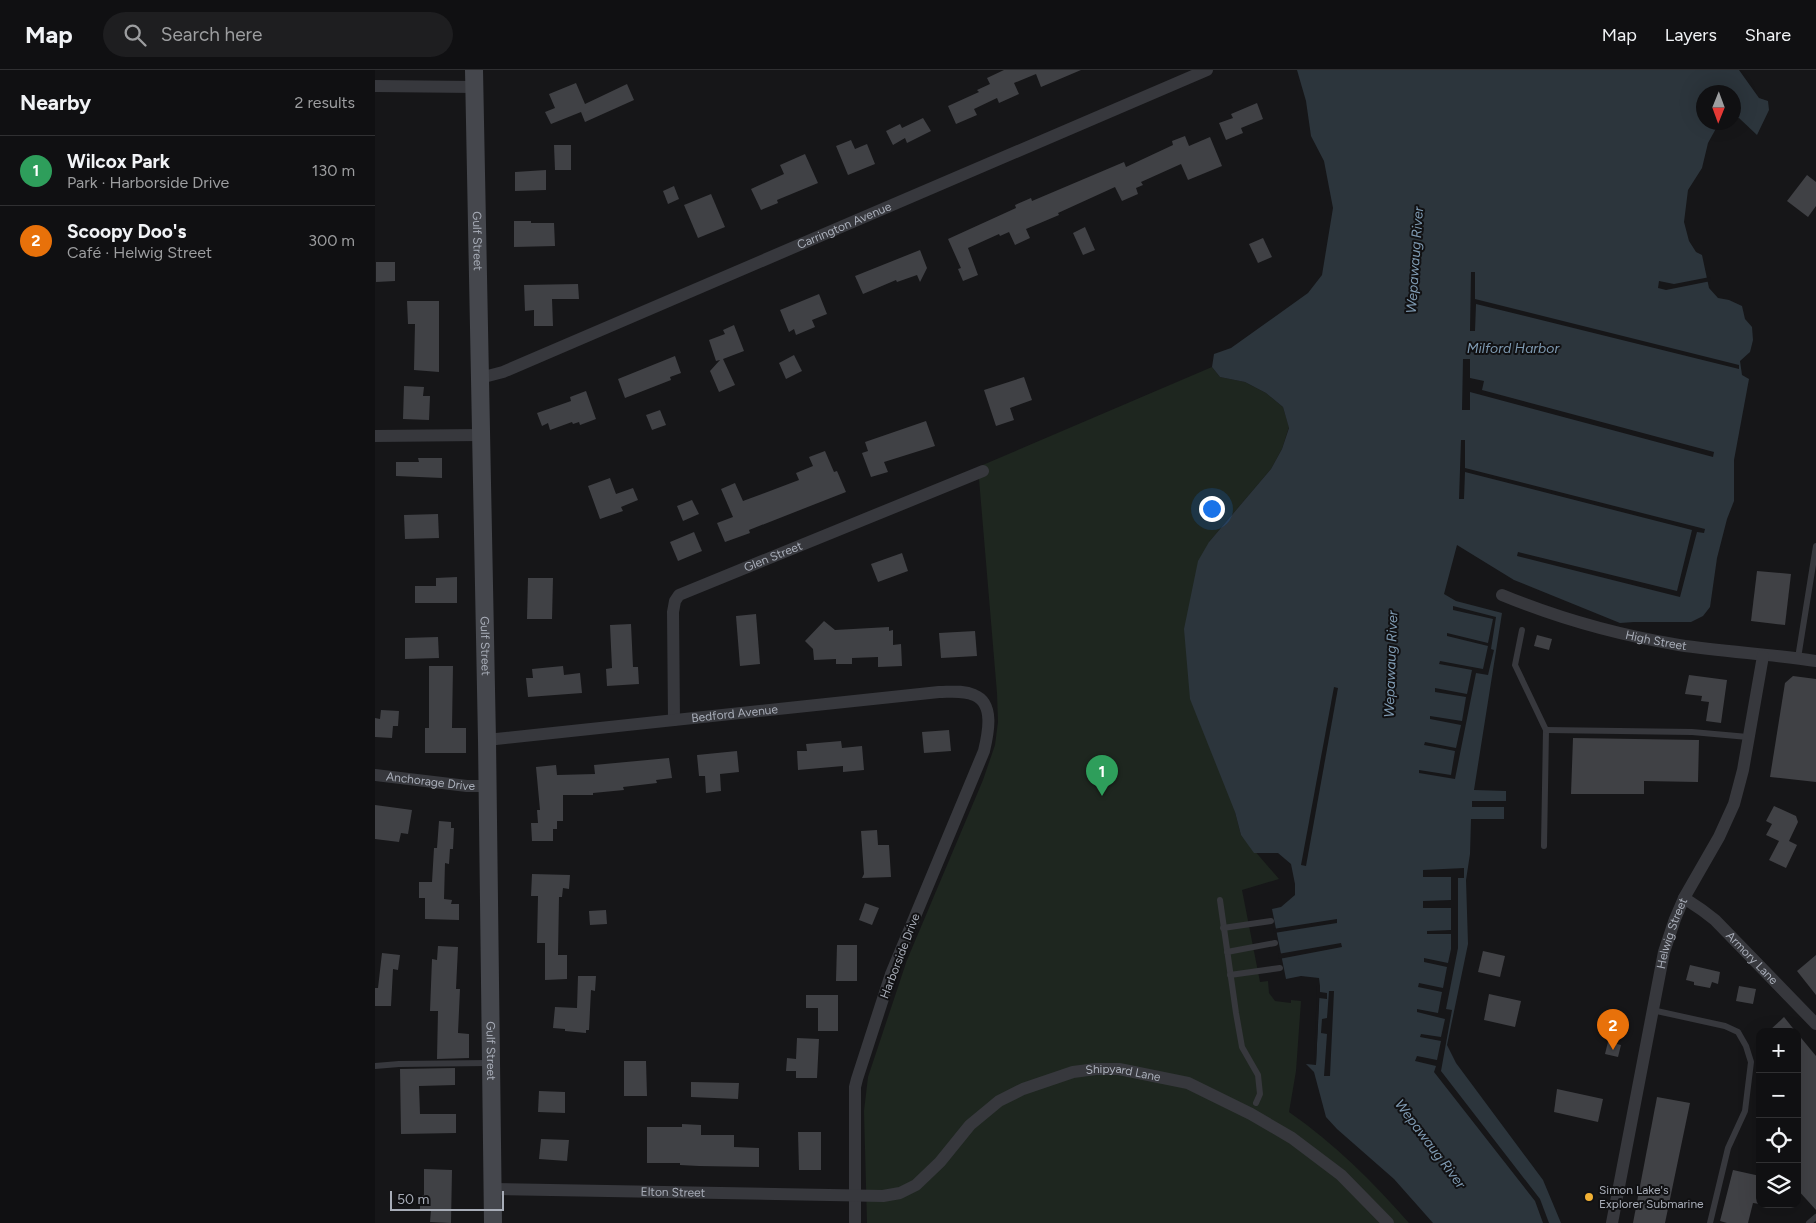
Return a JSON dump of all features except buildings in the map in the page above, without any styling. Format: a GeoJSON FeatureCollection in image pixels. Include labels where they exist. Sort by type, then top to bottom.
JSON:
{"type":"FeatureCollection","features":[{"type":"Feature","properties":{"kind":"main road","name":"Gulf Street"},"geometry":{"type":"LineString","coordinates":[[475,79],[487,740],[493,1223]]}},
{"type":"Feature","properties":{"kind":"street","name":"Carrington Avenue"},"geometry":{"type":"LineString","coordinates":[[480,378],[503,372],[1207,70]]}},
{"type":"Feature","properties":{"kind":"street"},"geometry":{"type":"LineString","coordinates":[[375,86],[475,79]]}},
{"type":"Feature","properties":{"kind":"street"},"geometry":{"type":"LineString","coordinates":[[375,436],[481,435]]}},
{"type":"Feature","properties":{"kind":"street","name":"Glen Street"},"geometry":{"type":"LineString","coordinates":[[674,720],[673,612],[675,601],[679,595],[983,471]]}},
{"type":"Feature","properties":{"kind":"street","name":"High Street"},"geometry":{"type":"LineString","coordinates":[[1502,595],[1542,611],[1615,633],[1680,645],[1816,661]]}},
{"type":"Feature","properties":{"kind":"street","name":"Helwig Street"},"geometry":{"type":"LineString","coordinates":[[1612,1223],[1652,1010],[1669,935],[1684,898],[1730,816],[1743,770],[1763,656]]}},
{"type":"Feature","properties":{"kind":"street","name":"Bedford Avenue"},"geometry":{"type":"LineString","coordinates":[[487,740],[939,692],[970,694],[980,700]]}},
{"type":"Feature","properties":{"kind":"street","name":"Harborside Drive"},"geometry":{"type":"LineString","coordinates":[[855,1223],[855,1088],[857,1079],[891,974],[984,751],[987,738],[988,714],[980,700]]}},
{"type":"Feature","properties":{"kind":"street","name":"Anchorage Drive"},"geometry":{"type":"LineString","coordinates":[[375,775],[467,786],[487,786]]}},
{"type":"Feature","properties":{"kind":"street","name":"Armory Lane"},"geometry":{"type":"LineString","coordinates":[[1684,898],[1715,920],[1816,1024]]}},
{"type":"Feature","properties":{"kind":"street","name":"Shipyard Lane"},"geometry":{"type":"LineString","coordinates":[[855,1196],[883,1196],[900,1193],[916,1185],[940,1162],[956,1141],[980,1116],[999,1101],[1052,1078],[1073,1072],[1119,1069],[1188,1083],[1251,1114],[1293,1138],[1341,1175],[1388,1223]]}},
{"type":"Feature","properties":{"kind":"street","name":"Elton Street"},"geometry":{"type":"LineString","coordinates":[[492,1189],[855,1196]]}},
{"type":"Feature","properties":{"kind":"lane"},"geometry":{"type":"LineString","coordinates":[[1798,658],[1816,546]]}},
{"type":"Feature","properties":{"kind":"lane"},"geometry":{"type":"LineString","coordinates":[[1522,630],[1515,665],[1546,730],[1544,846]]}},
{"type":"Feature","properties":{"kind":"lane"},"geometry":{"type":"LineString","coordinates":[[1546,730],[1693,732],[1748,737]]}},
{"type":"Feature","properties":{"kind":"lane"},"geometry":{"type":"LineString","coordinates":[[1220,900],[1242,1047],[1257,1076],[1260,1094],[1256,1103]]}},
{"type":"Feature","properties":{"kind":"lane"},"geometry":{"type":"LineString","coordinates":[[1223,928],[1271,921]]}},
{"type":"Feature","properties":{"kind":"lane"},"geometry":{"type":"LineString","coordinates":[[1227,952],[1275,943]]}},
{"type":"Feature","properties":{"kind":"lane"},"geometry":{"type":"LineString","coordinates":[[1230,975],[1280,968]]}},
{"type":"Feature","properties":{"kind":"lane"},"geometry":{"type":"LineString","coordinates":[[1652,1010],[1725,1026],[1738,1032],[1746,1046],[1751,1062],[1745,1111],[1728,1148],[1710,1223]]}},
{"type":"Feature","properties":{"kind":"lane"},"geometry":{"type":"LineString","coordinates":[[375,1066],[491,1063]]}},
{"type":"Feature","properties":{"kind":"lane"},"geometry":{"type":"LineString","coordinates":[[1809,1223],[1816,1217]]}},
{"type":"Feature","properties":{"kind":"shaded area"},"geometry":{"type":"Polygon","coordinates":[[[1212,367],[1220,377],[1245,382],[1266,393],[1283,407],[1289,427],[1282,449],[1271,469],[1209,542],[1235,812],[1241,835],[1279,879],[1242,890],[1260,982],[1268,981],[1269,993],[1275,1001],[1291,1003],[1291,1000],[1301,1001],[1296,1071],[1289,1112],[1322,1137],[1352,1164],[1409,1223],[867,1223],[864,1111],[868,1077],[907,960],[983,780],[995,745],[998,722],[997,693],[978,467],[1212,367]]]}},
{"type":"Feature","properties":{"kind":"water","name":"Milford Harbor"},"geometry":{"type":"Polygon","coordinates":[[[1297,70],[1739,70],[1759,98],[1768,101],[1769,110],[1757,135],[1741,120],[1741,85],[1696,85],[1696,130],[1715,130],[1708,143],[1702,168],[1688,190],[1684,222],[1689,241],[1696,252],[1702,255],[1709,288],[1718,298],[1729,300],[1742,306],[1745,319],[1752,327],[1753,340],[1750,352],[1740,361],[1742,375],[1749,379],[1734,460],[1734,501],[1727,519],[1717,558],[1710,607],[1703,616],[1691,622],[1620,623],[1514,580],[1457,545],[1444,594],[1456,601],[1502,613],[1474,790],[1506,791],[1506,801],[1472,801],[1472,807],[1504,807],[1504,819],[1471,819],[1470,854],[1466,880],[1468,944],[1447,1045],[1456,1063],[1543,1180],[1561,1223],[1433,1223],[1394,1179],[1326,1117],[1314,1072],[1306,1064],[1316,1064],[1319,978],[1301,976],[1286,979],[1272,909],[1281,907],[1295,895],[1291,864],[1278,853],[1254,853],[1241,835],[1235,812],[1190,699],[1184,629],[1198,561],[1209,542],[1271,469],[1282,449],[1289,428],[1283,407],[1266,393],[1245,382],[1220,377],[1212,367],[1214,354],[1231,348],[1308,293],[1322,275],[1333,208],[1324,161],[1311,136],[1306,101],[1297,70]]]}},
{"type":"Feature","properties":{"kind":"pier"},"geometry":{"type":"Polygon","coordinates":[[[1471,272],[1475,272],[1475,299],[1739,365],[1739,369],[1476,304],[1475,331],[1470,331],[1471,272]]]}},
{"type":"Feature","properties":{"kind":"pier"},"geometry":{"type":"Polygon","coordinates":[[[1710,277],[1711,281],[1666,290],[1658,288],[1659,281],[1674,284],[1710,277]]]}},
{"type":"Feature","properties":{"kind":"pier"},"geometry":{"type":"Polygon","coordinates":[[[1463,359],[1470,359],[1470,378],[1484,381],[1482,390],[1714,452],[1713,457],[1470,392],[1470,410],[1462,410],[1463,359]]]}},
{"type":"Feature","properties":{"kind":"pier"},"geometry":{"type":"Polygon","coordinates":[[[1461,440],[1465,440],[1465,468],[1705,529],[1704,533],[1697,532],[1680,597],[1517,556],[1518,552],[1677,591],[1692,530],[1465,472],[1464,499],[1459,499],[1461,440]]]}},
{"type":"Feature","properties":{"kind":"pier"},"geometry":{"type":"Polygon","coordinates":[[[1453,606],[1496,617],[1491,649],[1494,650],[1488,675],[1476,673],[1455,779],[1419,773],[1419,770],[1451,775],[1455,751],[1424,745],[1425,742],[1456,748],[1461,725],[1430,719],[1430,716],[1462,721],[1466,697],[1435,692],[1435,688],[1467,694],[1472,670],[1439,664],[1440,661],[1483,669],[1488,646],[1447,636],[1447,633],[1488,643],[1493,619],[1453,610],[1453,606]]]}},
{"type":"Feature","properties":{"kind":"pier"},"geometry":{"type":"Polygon","coordinates":[[[1334,687],[1338,688],[1306,866],[1301,865],[1334,687]]]}},
{"type":"Feature","properties":{"kind":"pier"},"geometry":{"type":"Polygon","coordinates":[[[1464,868],[1464,878],[1458,878],[1458,948],[1446,1009],[1452,1010],[1441,1071],[1540,1199],[1549,1223],[1543,1223],[1535,1201],[1434,1072],[1436,1066],[1415,1061],[1417,1056],[1437,1060],[1441,1041],[1420,1037],[1421,1034],[1441,1037],[1445,1019],[1417,1012],[1417,1009],[1438,1013],[1442,992],[1418,987],[1419,983],[1443,988],[1447,967],[1424,962],[1424,958],[1448,963],[1451,949],[1451,934],[1427,934],[1427,931],[1451,930],[1451,908],[1423,908],[1423,901],[1451,900],[1451,877],[1423,877],[1423,870],[1464,868]]]}},
{"type":"Feature","properties":{"kind":"pier"},"geometry":{"type":"Polygon","coordinates":[[[1337,919],[1337,923],[1274,933],[1273,929],[1337,919]]]}},
{"type":"Feature","properties":{"kind":"pier"},"geometry":{"type":"Polygon","coordinates":[[[1341,943],[1342,947],[1279,959],[1278,954],[1341,943]]]}},
{"type":"Feature","properties":{"kind":"pier"},"geometry":{"type":"Polygon","coordinates":[[[1317,986],[1320,986],[1320,992],[1327,993],[1327,999],[1319,998],[1316,1065],[1306,1064],[1306,1062],[1314,1062],[1317,986]]]}},
{"type":"Feature","properties":{"kind":"pier"},"geometry":{"type":"Polygon","coordinates":[[[1329,991],[1334,991],[1330,1076],[1324,1076],[1327,1034],[1321,1033],[1322,1019],[1327,1018],[1329,991]]]}},
{"type":"Feature","properties":{"kind":"place","name":"Wilcox Park"},"geometry":{"type":"Point","coordinates":[1102,796]}},
{"type":"Feature","properties":{"kind":"place","name":"Scoopy Doo's"},"geometry":{"type":"Point","coordinates":[1613,1050]}},
{"type":"Feature","properties":{"kind":"place","name":"Simon Lake's Explorer Submarine"},"geometry":{"type":"Point","coordinates":[1589,1197]}},
{"type":"Feature","properties":{"kind":"water label","name":"Wepawaug River"},"geometry":{"type":"Point","coordinates":[1415,260]}},
{"type":"Feature","properties":{"kind":"water label","name":"Wepawaug River"},"geometry":{"type":"Point","coordinates":[1391,664]}},
{"type":"Feature","properties":{"kind":"water label","name":"Wepawaug River"},"geometry":{"type":"Point","coordinates":[1430,1144]}}]}
